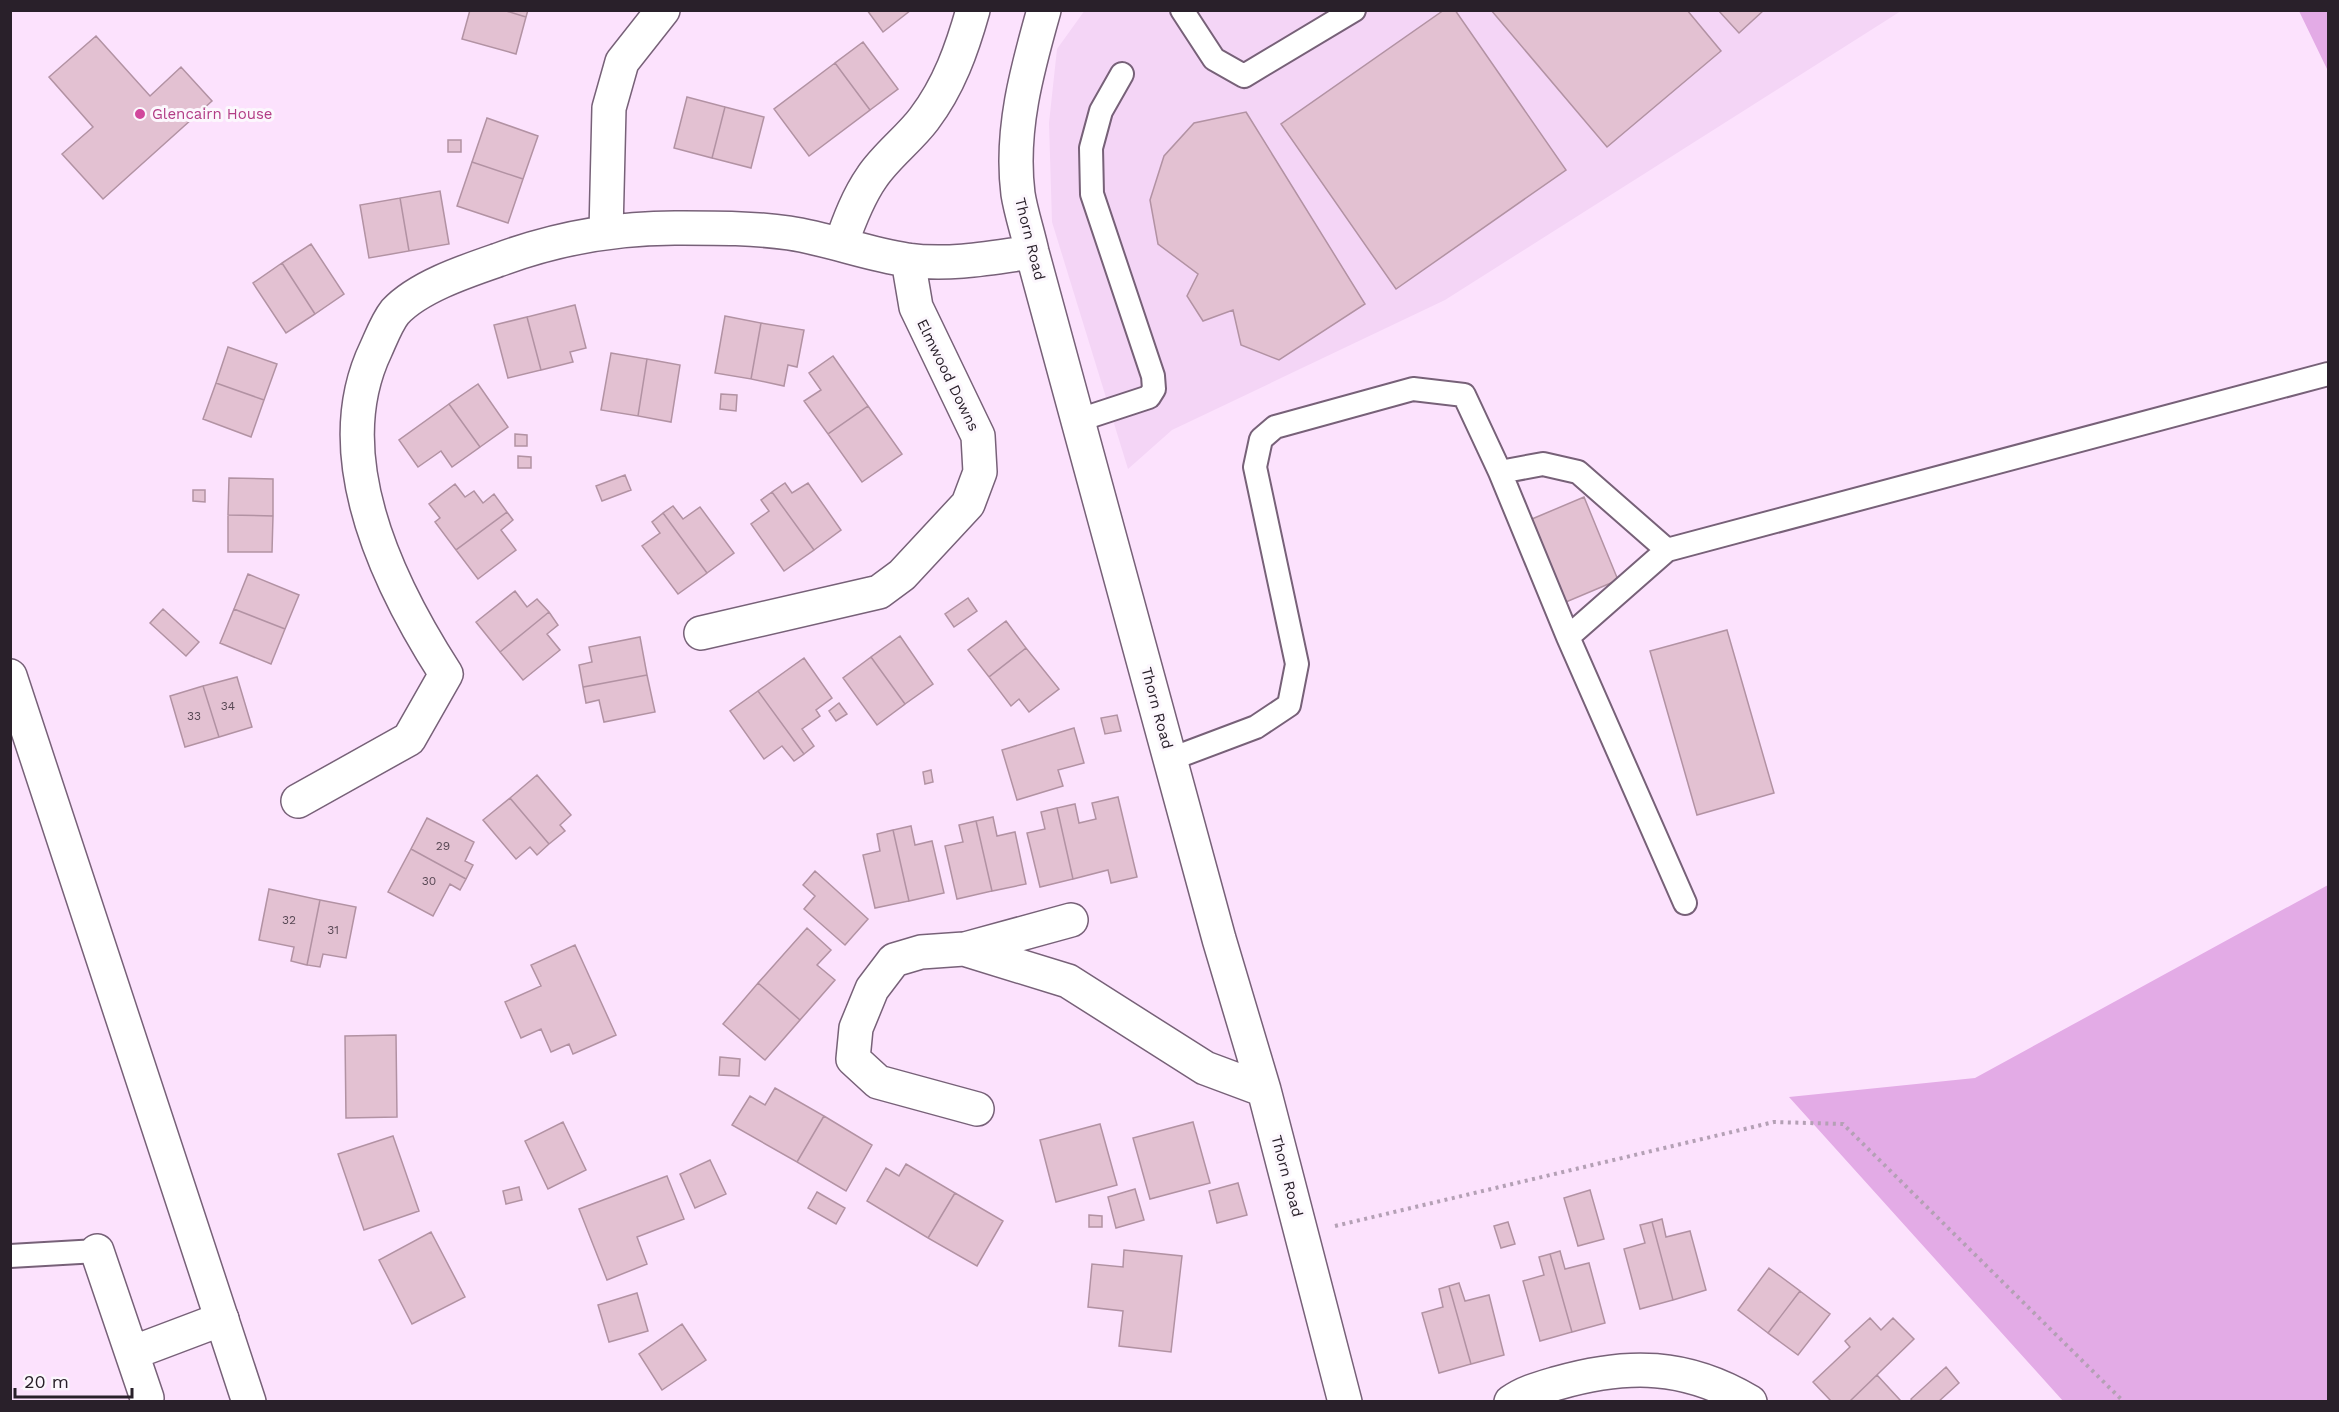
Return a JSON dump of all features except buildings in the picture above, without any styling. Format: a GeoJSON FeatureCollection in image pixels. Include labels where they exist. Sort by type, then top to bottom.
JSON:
{"type":"FeatureCollection","features":[{"type":"Feature","properties":{"kind":"street"},"geometry":{"type":"LineString","coordinates":[[606,232],[609,108],[622,63],[663,10]]}},
{"type":"Feature","properties":{"kind":"street"},"geometry":{"type":"LineString","coordinates":[[841,244],[852,214],[872,176],[924,120],[940,95],[954,69],[973,10]]}},
{"type":"Feature","properties":{"kind":"street","name":"Thorn Road"},"geometry":{"type":"LineString","coordinates":[[1044,10],[1023,83],[1016,152],[1018,194],[1219,939],[1264,1090],[1345,1401]]}},
{"type":"Feature","properties":{"kind":"street"},"geometry":{"type":"LineString","coordinates":[[298,801],[409,739],[446,674],[417,629],[387,565],[370,513],[358,462],[358,402],[366,369],[395,313],[425,290],[460,273],[540,246],[606,232],[680,228],[787,232],[908,260],[972,261],[1032,252]]}},
{"type":"Feature","properties":{"kind":"street","name":"Elmwood Downs"},"geometry":{"type":"LineString","coordinates":[[701,633],[879,592],[902,575],[968,504],[980,472],[981,454],[978,436],[916,307],[908,260]]}},
{"type":"Feature","properties":{"kind":"street"},"geometry":{"type":"LineString","coordinates":[[10,676],[249,1401]]}},
{"type":"Feature","properties":{"kind":"street"},"geometry":{"type":"LineString","coordinates":[[977,1109],[878,1082],[853,1059],[856,1028],[872,989],[894,960],[921,952],[964,949],[1071,920]]}},
{"type":"Feature","properties":{"kind":"street"},"geometry":{"type":"LineString","coordinates":[[964,949],[1068,981],[1205,1068],[1264,1090]]}},
{"type":"Feature","properties":{"kind":"street"},"geometry":{"type":"LineString","coordinates":[[97,1251],[148,1400]]}},
{"type":"Feature","properties":{"kind":"street"},"geometry":{"type":"LineString","coordinates":[[132,1353],[222,1319]]}},
{"type":"Feature","properties":{"kind":"street"},"geometry":{"type":"LineString","coordinates":[[1511,1401],[1522,1394],[1583,1376],[1639,1368],[1682,1374],[1725,1386],[1750,1401]]}},
{"type":"Feature","properties":{"kind":"lane"},"geometry":{"type":"LineString","coordinates":[[1182,10],[1214,59],[1244,76],[1354,10]]}},
{"type":"Feature","properties":{"kind":"lane"},"geometry":{"type":"LineString","coordinates":[[1079,420],[1149,397],[1154,389],[1153,376],[1092,194],[1091,148],[1101,111],[1122,74]]}},
{"type":"Feature","properties":{"kind":"lane"},"geometry":{"type":"LineString","coordinates":[[1568,637],[1667,550],[2328,374]]}},
{"type":"Feature","properties":{"kind":"lane"},"geometry":{"type":"LineString","coordinates":[[1171,759],[1256,727],[1289,705],[1297,664],[1255,467],[1261,439],[1275,427],[1413,389],[1464,395],[1500,472],[1568,637],[1685,903]]}},
{"type":"Feature","properties":{"kind":"lane"},"geometry":{"type":"LineString","coordinates":[[1500,472],[1543,464],[1578,472],[1667,550]]}},
{"type":"Feature","properties":{"kind":"lane"},"geometry":{"type":"LineString","coordinates":[[10,1256],[97,1251]]}},
{"type":"Feature","properties":{"kind":"path"},"geometry":{"type":"LineString","coordinates":[[1303,1234],[1774,1122],[1843,1124],[2124,1401]]}},
{"type":"Feature","properties":{"kind":"shaded area"},"geometry":{"type":"Polygon","coordinates":[[[1085,10],[1901,11],[1445,300],[1172,430],[1128,469],[1052,222],[1049,123],[1057,49],[1085,10]]]}},
{"type":"Feature","properties":{"kind":"shaded area"},"geometry":{"type":"Polygon","coordinates":[[[2299,11],[2328,11],[2328,71],[2299,11]]]}},
{"type":"Feature","properties":{"kind":"shaded area"},"geometry":{"type":"Polygon","coordinates":[[[2328,885],[2328,1401],[2063,1401],[1789,1097],[1975,1078],[2328,885]]]}},
{"type":"Feature","properties":{"kind":"place","name":"Glencairn House"},"geometry":{"type":"Point","coordinates":[140,114]}}]}
